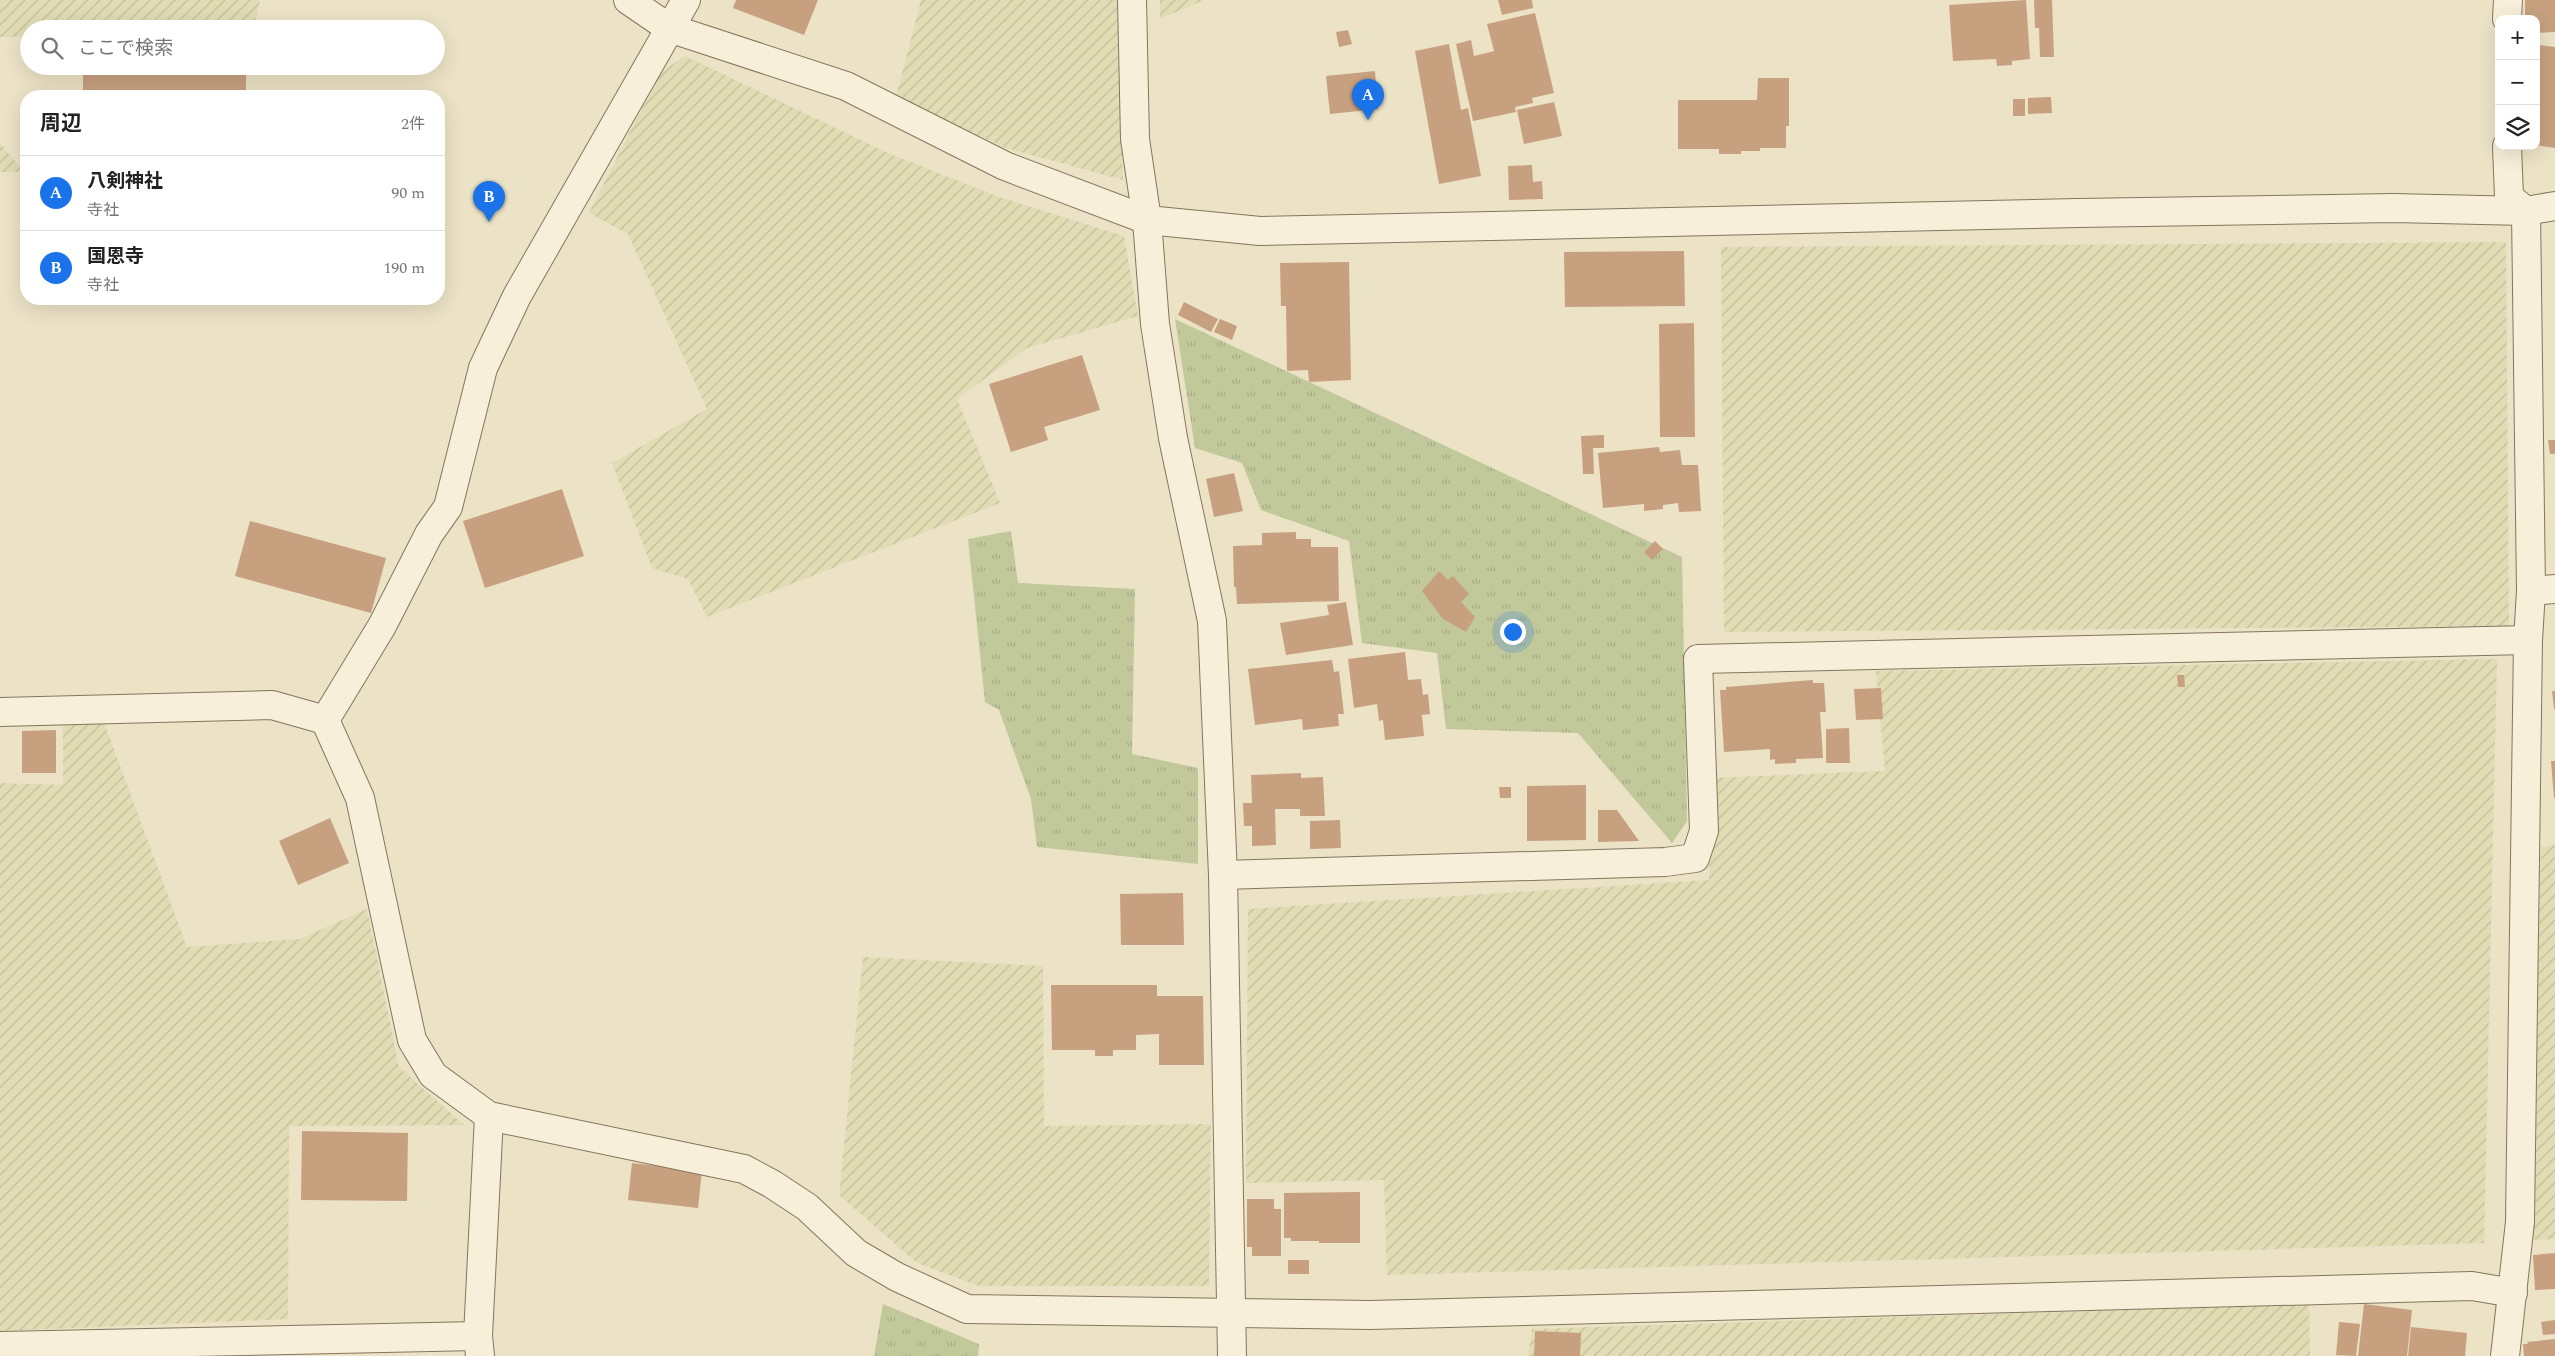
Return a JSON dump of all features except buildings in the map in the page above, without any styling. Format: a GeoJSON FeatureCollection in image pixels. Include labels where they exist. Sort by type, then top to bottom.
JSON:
{"type":"FeatureCollection","features":[{"type":"Feature","properties":{"kind":"street"},"geometry":{"type":"LineString","coordinates":[[628,0],[669,28],[846,86],[1005,166],[1147,220],[1260,231],[2078,212],[2393,208],[2526,211],[2555,206]]}},
{"type":"Feature","properties":{"kind":"street"},"geometry":{"type":"LineString","coordinates":[[325,720],[382,626],[429,534],[448,507],[484,368],[517,296],[686,0]]}},
{"type":"Feature","properties":{"kind":"street"},"geometry":{"type":"LineString","coordinates":[[1132,0],[1135,139],[1147,220],[1156,324],[1173,438],[1212,620],[1223,875],[1233,1313],[1232,1356]]}},
{"type":"Feature","properties":{"kind":"street"},"geometry":{"type":"LineString","coordinates":[[2508,0],[2508,15]]}},
{"type":"Feature","properties":{"kind":"street"},"geometry":{"type":"LineString","coordinates":[[2505,1356],[2520,1222],[2528,640],[2543,590],[2526,211],[2509,197],[2507,150]]}},
{"type":"Feature","properties":{"kind":"street"},"geometry":{"type":"LineString","coordinates":[[1223,875],[1665,862],[1695,858],[1704,831],[1698,659],[2528,640]]}},
{"type":"Feature","properties":{"kind":"street"},"geometry":{"type":"LineString","coordinates":[[0,712],[272,705],[325,720]]}},
{"type":"Feature","properties":{"kind":"street"},"geometry":{"type":"LineString","coordinates":[[325,720],[360,798],[412,1040],[433,1075],[489,1116],[744,1169],[807,1207],[856,1253],[897,1278],[967,1309],[1370,1316],[2472,1286],[2513,1292]]}},
{"type":"Feature","properties":{"kind":"street"},"geometry":{"type":"LineString","coordinates":[[0,1346],[479,1346],[489,1116]]}},
{"type":"Feature","properties":{"kind":"shaded area"},"geometry":{"type":"Polygon","coordinates":[[[0,0],[260,0],[256,20],[20,20],[20,37],[0,37],[0,0]]]}},
{"type":"Feature","properties":{"kind":"shaded area"},"geometry":{"type":"Polygon","coordinates":[[[921,0],[1117,0],[1123,180],[1006,148],[896,97],[921,0]]]}},
{"type":"Feature","properties":{"kind":"shaded area"},"geometry":{"type":"Polygon","coordinates":[[[1160,0],[1204,0],[1160,19],[1160,0]]]}},
{"type":"Feature","properties":{"kind":"shaded area"},"geometry":{"type":"Polygon","coordinates":[[[685,56],[888,153],[999,197],[1124,236],[1138,316],[1027,348],[957,399],[1000,503],[707,617],[688,579],[652,568],[612,463],[707,409],[628,234],[589,213],[660,73],[685,56]]]}},
{"type":"Feature","properties":{"kind":"shaded area"},"geometry":{"type":"Polygon","coordinates":[[[0,143],[20,167],[20,172],[0,172],[0,143]]]}},
{"type":"Feature","properties":{"kind":"shaded area"},"geometry":{"type":"Polygon","coordinates":[[[2506,242],[2509,626],[1724,632],[1721,247],[2506,242]]]}},
{"type":"Feature","properties":{"kind":"shaded area"},"geometry":{"type":"Polygon","coordinates":[[[2497,659],[2484,1243],[1387,1275],[1384,1180],[1246,1183],[1248,909],[1709,880],[1710,778],[1885,771],[1876,671],[2497,659]]]}},
{"type":"Feature","properties":{"kind":"shaded area"},"geometry":{"type":"Polygon","coordinates":[[[102,717],[187,947],[300,939],[367,909],[399,1067],[464,1125],[289,1126],[288,1319],[0,1331],[0,783],[63,785],[63,722],[102,717]]]}},
{"type":"Feature","properties":{"kind":"shaded area"},"geometry":{"type":"Polygon","coordinates":[[[2555,845],[2555,1239],[2527,1240],[2541,847],[2555,845]]]}},
{"type":"Feature","properties":{"kind":"shaded area"},"geometry":{"type":"Polygon","coordinates":[[[863,957],[1043,966],[1044,1126],[1211,1124],[1209,1286],[979,1286],[917,1263],[839,1195],[863,957]]]}},
{"type":"Feature","properties":{"kind":"shaded area"},"geometry":{"type":"Polygon","coordinates":[[[2309,1304],[2310,1356],[1528,1356],[1532,1329],[2309,1304]]]}},
{"type":"Feature","properties":{"kind":"green space"},"geometry":{"type":"Polygon","coordinates":[[[1175,319],[1682,557],[1687,821],[1672,843],[1578,733],[1446,729],[1437,653],[1362,643],[1349,541],[1261,510],[1242,463],[1195,448],[1175,319]]]}},
{"type":"Feature","properties":{"kind":"green space"},"geometry":{"type":"Polygon","coordinates":[[[1011,531],[1018,583],[1135,589],[1132,754],[1198,768],[1198,864],[1037,847],[1031,799],[999,710],[985,702],[968,539],[1011,531]]]}},
{"type":"Feature","properties":{"kind":"green space"},"geometry":{"type":"Polygon","coordinates":[[[883,1304],[979,1344],[978,1356],[874,1356],[883,1304]]]}},
{"type":"Feature","properties":{"kind":"place","name":"八剣神社"},"geometry":{"type":"Point","coordinates":[1368,120]}},
{"type":"Feature","properties":{"kind":"place","name":"国恩寺"},"geometry":{"type":"Point","coordinates":[489,222]}}]}
